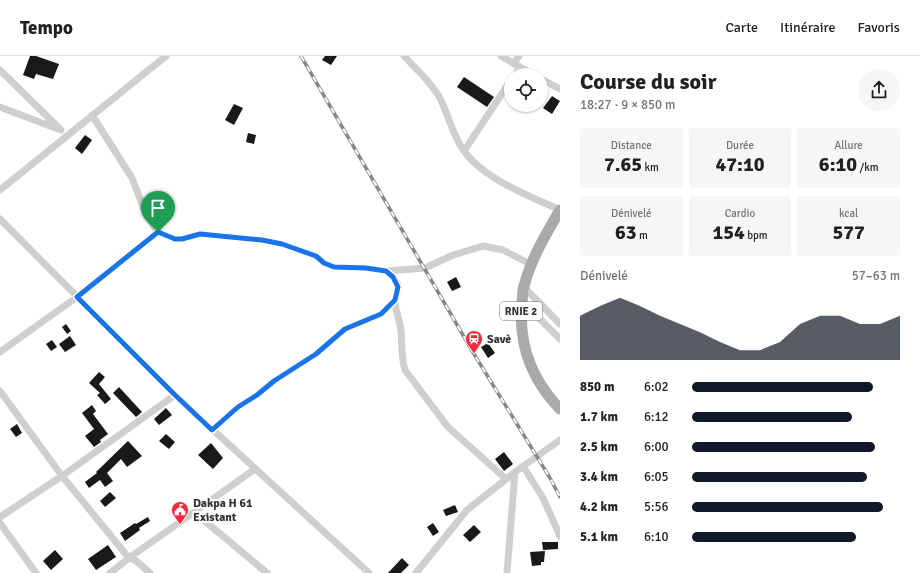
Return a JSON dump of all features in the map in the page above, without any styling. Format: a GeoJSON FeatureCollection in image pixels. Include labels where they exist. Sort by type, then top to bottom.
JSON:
{"type":"FeatureCollection","features":[{"type":"Feature","properties":{"kind":"main road","name":"RNIE 2"},"geometry":{"type":"LineString","coordinates":[[560,210],[540,245],[532,265],[524,287],[521,314],[521,328],[528,359],[544,391],[560,410]]}},
{"type":"Feature","properties":{"kind":"street"},"geometry":{"type":"LineString","coordinates":[[0,190],[166,56]]}},
{"type":"Feature","properties":{"kind":"street"},"geometry":{"type":"LineString","coordinates":[[404,56],[426,79],[439,97],[464,151],[482,169],[496,179],[560,210]]}},
{"type":"Feature","properties":{"kind":"street"},"geometry":{"type":"LineString","coordinates":[[501,56],[522,68]]}},
{"type":"Feature","properties":{"kind":"street"},"geometry":{"type":"LineString","coordinates":[[516,68],[519,56]]}},
{"type":"Feature","properties":{"kind":"street"},"geometry":{"type":"LineString","coordinates":[[0,70],[61,130]]}},
{"type":"Feature","properties":{"kind":"street"},"geometry":{"type":"LineString","coordinates":[[548,83],[560,89]]}},
{"type":"Feature","properties":{"kind":"street"},"geometry":{"type":"LineString","coordinates":[[464,151],[504,91]]}},
{"type":"Feature","properties":{"kind":"street"},"geometry":{"type":"LineString","coordinates":[[0,107],[61,130],[69,135]]}},
{"type":"Feature","properties":{"kind":"street"},"geometry":{"type":"LineString","coordinates":[[92,115],[132,178],[146,214],[158,232],[175,239],[182,239],[200,234],[262,240],[282,244],[316,256],[324,263],[334,267],[366,268],[386,271],[425,268],[453,255],[483,246],[503,250],[532,265]]}},
{"type":"Feature","properties":{"kind":"street"},"geometry":{"type":"LineString","coordinates":[[0,219],[175,395],[369,573]]}},
{"type":"Feature","properties":{"kind":"street"},"geometry":{"type":"LineString","coordinates":[[0,352],[77,297],[158,232]]}},
{"type":"Feature","properties":{"kind":"street"},"geometry":{"type":"LineString","coordinates":[[386,271],[393,277],[398,287],[395,300],[401,329],[403,364],[405,370],[448,427],[506,479]]}},
{"type":"Feature","properties":{"kind":"street"},"geometry":{"type":"LineString","coordinates":[[524,287],[560,324]]}},
{"type":"Feature","properties":{"kind":"street"},"geometry":{"type":"LineString","coordinates":[[212,430],[238,407],[257,395],[274,381],[316,354],[345,329],[381,314],[395,300]]}},
{"type":"Feature","properties":{"kind":"street"},"geometry":{"type":"LineString","coordinates":[[522,301],[560,339]]}},
{"type":"Feature","properties":{"kind":"street"},"geometry":{"type":"LineString","coordinates":[[0,391],[62,476],[129,558],[144,566],[150,573]]}},
{"type":"Feature","properties":{"kind":"street"},"geometry":{"type":"LineString","coordinates":[[0,517],[62,476],[175,395]]}},
{"type":"Feature","properties":{"kind":"street"},"geometry":{"type":"LineString","coordinates":[[416,573],[467,510],[515,472],[560,440]]}},
{"type":"Feature","properties":{"kind":"street"},"geometry":{"type":"LineString","coordinates":[[523,466],[543,498],[560,536]]}},
{"type":"Feature","properties":{"kind":"street"},"geometry":{"type":"LineString","coordinates":[[110,573],[255,469]]}},
{"type":"Feature","properties":{"kind":"street"},"geometry":{"type":"LineString","coordinates":[[507,573],[515,472]]}},
{"type":"Feature","properties":{"kind":"street"},"geometry":{"type":"LineString","coordinates":[[194,512],[267,573]]}},
{"type":"Feature","properties":{"kind":"street"},"geometry":{"type":"LineString","coordinates":[[0,523],[36,573]]}},
{"type":"Feature","properties":{"kind":"building"},"geometry":{"type":"Polygon","coordinates":[[[30,56],[36,56],[59,64],[53,79],[36,74],[34,79],[23,75],[30,56]]]}},
{"type":"Feature","properties":{"kind":"building"},"geometry":{"type":"Polygon","coordinates":[[[325,56],[337,56],[331,65],[322,60],[325,56]]]}},
{"type":"Feature","properties":{"kind":"building"},"geometry":{"type":"Polygon","coordinates":[[[464,77],[494,97],[487,107],[457,87],[464,77]]]}},
{"type":"Feature","properties":{"kind":"building"},"geometry":{"type":"Polygon","coordinates":[[[552,96],[560,101],[552,114],[548,111],[548,101],[552,96]]]}},
{"type":"Feature","properties":{"kind":"building"},"geometry":{"type":"Polygon","coordinates":[[[234,104],[243,108],[234,125],[225,120],[234,104]]]}},
{"type":"Feature","properties":{"kind":"building"},"geometry":{"type":"Polygon","coordinates":[[[248,133],[256,135],[254,144],[246,142],[248,133]]]}},
{"type":"Feature","properties":{"kind":"building"},"geometry":{"type":"Polygon","coordinates":[[[85,135],[92,140],[82,154],[75,148],[85,135]]]}},
{"type":"Feature","properties":{"kind":"building"},"geometry":{"type":"Polygon","coordinates":[[[456,277],[461,287],[452,291],[447,282],[456,277]]]}},
{"type":"Feature","properties":{"kind":"building"},"geometry":{"type":"Polygon","coordinates":[[[66,324],[71,331],[67,334],[62,327],[66,324]]]}},
{"type":"Feature","properties":{"kind":"building"},"geometry":{"type":"Polygon","coordinates":[[[70,336],[76,345],[65,352],[59,344],[70,336]]]}},
{"type":"Feature","properties":{"kind":"building"},"geometry":{"type":"Polygon","coordinates":[[[52,340],[57,347],[51,351],[46,344],[52,340]]]}},
{"type":"Feature","properties":{"kind":"building"},"geometry":{"type":"Polygon","coordinates":[[[488,343],[495,353],[488,358],[481,347],[488,343]]]}},
{"type":"Feature","properties":{"kind":"building"},"geometry":{"type":"Polygon","coordinates":[[[99,372],[105,377],[99,384],[111,399],[105,404],[97,395],[100,393],[89,383],[99,372]]]}},
{"type":"Feature","properties":{"kind":"building"},"geometry":{"type":"Polygon","coordinates":[[[119,387],[142,412],[136,417],[113,393],[119,387]]]}},
{"type":"Feature","properties":{"kind":"building"},"geometry":{"type":"Polygon","coordinates":[[[92,405],[96,411],[93,414],[108,434],[94,447],[85,436],[94,429],[82,413],[92,405]]]}},
{"type":"Feature","properties":{"kind":"building"},"geometry":{"type":"Polygon","coordinates":[[[166,408],[172,415],[159,425],[154,419],[166,408]]]}},
{"type":"Feature","properties":{"kind":"building"},"geometry":{"type":"Polygon","coordinates":[[[17,424],[22,433],[16,437],[10,429],[17,424]]]}},
{"type":"Feature","properties":{"kind":"building"},"geometry":{"type":"Polygon","coordinates":[[[166,434],[175,442],[169,449],[159,441],[166,434]]]}},
{"type":"Feature","properties":{"kind":"building"},"geometry":{"type":"Polygon","coordinates":[[[128,441],[142,456],[127,467],[121,459],[107,473],[113,481],[105,487],[100,480],[89,488],[85,482],[97,473],[96,472],[128,441]]]}},
{"type":"Feature","properties":{"kind":"building"},"geometry":{"type":"Polygon","coordinates":[[[211,443],[223,458],[213,469],[198,455],[211,443]]]}},
{"type":"Feature","properties":{"kind":"building"},"geometry":{"type":"Polygon","coordinates":[[[504,452],[513,464],[504,471],[495,459],[504,452]]]}},
{"type":"Feature","properties":{"kind":"building"},"geometry":{"type":"Polygon","coordinates":[[[110,492],[116,498],[105,507],[100,501],[110,492]]]}},
{"type":"Feature","properties":{"kind":"building"},"geometry":{"type":"Polygon","coordinates":[[[455,505],[458,512],[446,516],[443,510],[455,505]]]}},
{"type":"Feature","properties":{"kind":"building"},"geometry":{"type":"Polygon","coordinates":[[[148,517],[150,521],[139,528],[140,530],[125,541],[120,533],[135,523],[136,524],[148,517]]]}},
{"type":"Feature","properties":{"kind":"building"},"geometry":{"type":"Polygon","coordinates":[[[433,523],[439,532],[433,536],[427,527],[433,523]]]}},
{"type":"Feature","properties":{"kind":"building"},"geometry":{"type":"Polygon","coordinates":[[[474,525],[481,532],[470,542],[463,535],[474,525]]]}},
{"type":"Feature","properties":{"kind":"building"},"geometry":{"type":"Polygon","coordinates":[[[542,542],[558,542],[558,549],[543,550],[542,542]]]}},
{"type":"Feature","properties":{"kind":"building"},"geometry":{"type":"Polygon","coordinates":[[[108,545],[116,557],[96,570],[88,559],[108,545]]]}},
{"type":"Feature","properties":{"kind":"building"},"geometry":{"type":"Polygon","coordinates":[[[55,550],[63,559],[51,570],[43,561],[55,550]]]}},
{"type":"Feature","properties":{"kind":"building"},"geometry":{"type":"Polygon","coordinates":[[[545,551],[544,562],[541,562],[541,565],[532,566],[530,552],[545,551]]]}},
{"type":"Feature","properties":{"kind":"building"},"geometry":{"type":"Polygon","coordinates":[[[402,558],[409,565],[401,573],[388,573],[402,558]]]}},
{"type":"Feature","properties":{"kind":"railway"},"geometry":{"type":"LineString","coordinates":[[301,56],[474,354],[550,478],[560,497]]}},
{"type":"Feature","properties":{"kind":"place","name":"Savè"},"geometry":{"type":"Point","coordinates":[474,354]}},
{"type":"Feature","properties":{"kind":"place","name":"Dakpa H 61 Existant"},"geometry":{"type":"Point","coordinates":[180,525]}},
{"type":"Feature","properties":{"kind":"route"},"geometry":{"type":"LineString","coordinates":[[158,232],[175,239],[182,239],[200,234],[262,240],[282,244],[316,256],[324,263],[334,267],[366,268],[386,271],[397,282],[398,287],[395,300],[381,314],[345,329],[316,354],[274,381],[257,395],[238,407],[212,430],[77,297],[158,232]]}}]}
